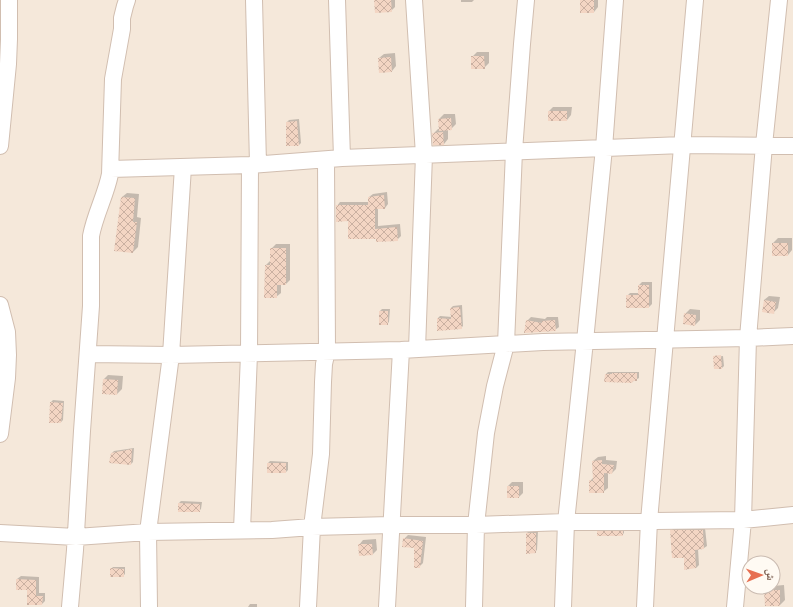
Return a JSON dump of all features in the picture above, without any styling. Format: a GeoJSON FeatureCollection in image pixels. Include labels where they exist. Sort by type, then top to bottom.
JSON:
{"type":"FeatureCollection","features":[{"type":"Feature","properties":{"kind":"street"},"geometry":{"type":"LineString","coordinates":[[0,146],[8,64],[9,0]]}},
{"type":"Feature","properties":{"kind":"street"},"geometry":{"type":"LineString","coordinates":[[70,607],[88,354],[91,236],[93,225],[109,182],[111,169],[113,79],[122,29],[122,18],[127,0]]}},
{"type":"Feature","properties":{"kind":"street"},"geometry":{"type":"LineString","coordinates":[[242,530],[249,354],[254,165],[254,0]]}},
{"type":"Feature","properties":{"kind":"street"},"geometry":{"type":"LineString","coordinates":[[337,0],[342,158]]}},
{"type":"Feature","properties":{"kind":"street"},"geometry":{"type":"LineString","coordinates":[[414,0],[424,155],[417,349]]}},
{"type":"Feature","properties":{"kind":"street"},"geometry":{"type":"LineString","coordinates":[[474,607],[476,525],[486,433],[495,386],[506,344],[514,151],[526,0]]}},
{"type":"Feature","properties":{"kind":"street"},"geometry":{"type":"LineString","coordinates":[[563,607],[566,522],[604,148],[615,0]]}},
{"type":"Feature","properties":{"kind":"street"},"geometry":{"type":"LineString","coordinates":[[645,607],[649,520],[695,0]]}},
{"type":"Feature","properties":{"kind":"street"},"geometry":{"type":"LineString","coordinates":[[735,607],[743,520],[748,338],[764,145],[779,0]]}},
{"type":"Feature","properties":{"kind":"street"},"geometry":{"type":"LineString","coordinates":[[111,169],[254,165],[342,158],[683,144],[793,146]]}},
{"type":"Feature","properties":{"kind":"street"},"geometry":{"type":"LineString","coordinates":[[308,607],[312,527],[321,454],[324,364],[327,351],[326,160]]}},
{"type":"Feature","properties":{"kind":"street"},"geometry":{"type":"LineString","coordinates":[[149,607],[148,532],[171,355],[183,167]]}},
{"type":"Feature","properties":{"kind":"street"},"geometry":{"type":"LineString","coordinates":[[0,305],[8,340],[7,378],[0,434]]}},
{"type":"Feature","properties":{"kind":"street"},"geometry":{"type":"LineString","coordinates":[[88,354],[249,354],[401,350],[543,342],[793,336]]}},
{"type":"Feature","properties":{"kind":"street"},"geometry":{"type":"LineString","coordinates":[[387,607],[401,350]]}},
{"type":"Feature","properties":{"kind":"street"},"geometry":{"type":"LineString","coordinates":[[0,533],[76,537],[148,532],[272,530],[312,527],[476,525],[649,520],[743,520],[793,516]]}},
{"type":"Feature","properties":{"kind":"shaded area"},"geometry":{"type":"Polygon","coordinates":[[[0,0],[793,0],[793,607],[0,607],[0,0]]]}},
{"type":"Feature","properties":{"kind":"building"},"geometry":{"type":"Polygon","coordinates":[[[374,0],[391,0],[392,12],[375,13],[374,0]]]}},
{"type":"Feature","properties":{"kind":"building"},"geometry":{"type":"Polygon","coordinates":[[[580,0],[594,0],[594,13],[580,13],[580,0]]]}},
{"type":"Feature","properties":{"kind":"building"},"geometry":{"type":"Polygon","coordinates":[[[471,56],[484,56],[485,69],[471,69],[471,56]]]}},
{"type":"Feature","properties":{"kind":"building"},"geometry":{"type":"Polygon","coordinates":[[[391,57],[392,72],[379,73],[378,58],[391,57]]]}},
{"type":"Feature","properties":{"kind":"building"},"geometry":{"type":"Polygon","coordinates":[[[548,111],[567,111],[567,121],[548,121],[548,111]]]}},
{"type":"Feature","properties":{"kind":"building"},"geometry":{"type":"Polygon","coordinates":[[[451,118],[452,130],[439,131],[438,119],[451,118]]]}},
{"type":"Feature","properties":{"kind":"building"},"geometry":{"type":"Polygon","coordinates":[[[297,121],[299,146],[286,146],[286,122],[297,121]]]}},
{"type":"Feature","properties":{"kind":"building"},"geometry":{"type":"Polygon","coordinates":[[[443,132],[444,145],[433,145],[432,133],[443,132]]]}},
{"type":"Feature","properties":{"kind":"building"},"geometry":{"type":"Polygon","coordinates":[[[384,195],[385,209],[375,209],[375,229],[397,227],[398,241],[376,242],[376,239],[348,239],[348,221],[336,222],[336,205],[368,205],[368,197],[384,195]]]}},
{"type":"Feature","properties":{"kind":"building"},"geometry":{"type":"Polygon","coordinates":[[[121,197],[135,198],[133,222],[137,222],[133,253],[114,251],[121,197]]]}},
{"type":"Feature","properties":{"kind":"building"},"geometry":{"type":"Polygon","coordinates":[[[772,243],[788,243],[788,256],[772,256],[772,243]]]}},
{"type":"Feature","properties":{"kind":"building"},"geometry":{"type":"Polygon","coordinates":[[[270,248],[286,248],[286,285],[277,285],[277,298],[264,298],[265,265],[270,265],[270,248]]]}},
{"type":"Feature","properties":{"kind":"building"},"geometry":{"type":"Polygon","coordinates":[[[638,285],[649,285],[649,308],[626,308],[626,295],[638,295],[638,285]]]}},
{"type":"Feature","properties":{"kind":"building"},"geometry":{"type":"Polygon","coordinates":[[[764,300],[776,302],[774,314],[762,312],[764,300]]]}},
{"type":"Feature","properties":{"kind":"building"},"geometry":{"type":"Polygon","coordinates":[[[460,307],[462,329],[437,331],[437,318],[451,319],[450,308],[460,307]]]}},
{"type":"Feature","properties":{"kind":"building"},"geometry":{"type":"Polygon","coordinates":[[[379,311],[388,311],[388,325],[379,325],[379,311]]]}},
{"type":"Feature","properties":{"kind":"building"},"geometry":{"type":"Polygon","coordinates":[[[684,313],[696,315],[695,326],[683,324],[684,313]]]}},
{"type":"Feature","properties":{"kind":"building"},"geometry":{"type":"Polygon","coordinates":[[[526,320],[542,323],[542,321],[555,320],[556,331],[524,333],[526,320]]]}},
{"type":"Feature","properties":{"kind":"building"},"geometry":{"type":"Polygon","coordinates":[[[721,355],[722,369],[714,369],[713,356],[721,355]]]}},
{"type":"Feature","properties":{"kind":"building"},"geometry":{"type":"Polygon","coordinates":[[[637,373],[637,381],[633,381],[632,383],[604,382],[605,374],[637,373]]]}},
{"type":"Feature","properties":{"kind":"building"},"geometry":{"type":"Polygon","coordinates":[[[103,379],[118,380],[117,395],[102,394],[103,379]]]}},
{"type":"Feature","properties":{"kind":"building"},"geometry":{"type":"Polygon","coordinates":[[[50,402],[63,403],[61,423],[49,423],[50,402]]]}},
{"type":"Feature","properties":{"kind":"building"},"geometry":{"type":"Polygon","coordinates":[[[132,449],[131,465],[109,463],[111,453],[132,449]]]}},
{"type":"Feature","properties":{"kind":"building"},"geometry":{"type":"Polygon","coordinates":[[[602,460],[602,464],[614,465],[612,474],[604,473],[604,493],[589,493],[589,480],[593,481],[592,461],[602,460]]]}},
{"type":"Feature","properties":{"kind":"building"},"geometry":{"type":"Polygon","coordinates":[[[267,463],[286,463],[286,473],[267,473],[267,463]]]}},
{"type":"Feature","properties":{"kind":"building"},"geometry":{"type":"Polygon","coordinates":[[[507,486],[519,486],[519,498],[507,498],[507,486]]]}},
{"type":"Feature","properties":{"kind":"building"},"geometry":{"type":"Polygon","coordinates":[[[178,503],[200,504],[200,512],[178,512],[178,503]]]}},
{"type":"Feature","properties":{"kind":"building"},"geometry":{"type":"Polygon","coordinates":[[[670,530],[703,530],[704,549],[695,550],[696,568],[684,570],[684,558],[672,558],[670,530]]]}},
{"type":"Feature","properties":{"kind":"building"},"geometry":{"type":"Polygon","coordinates":[[[597,531],[623,531],[623,536],[597,536],[597,531]]]}},
{"type":"Feature","properties":{"kind":"building"},"geometry":{"type":"Polygon","coordinates":[[[526,533],[536,533],[536,553],[526,554],[526,533]]]}},
{"type":"Feature","properties":{"kind":"building"},"geometry":{"type":"Polygon","coordinates":[[[403,538],[423,541],[420,568],[414,568],[414,548],[402,547],[403,538]]]}},
{"type":"Feature","properties":{"kind":"building"},"geometry":{"type":"Polygon","coordinates":[[[358,544],[372,544],[373,555],[359,556],[358,544]]]}},
{"type":"Feature","properties":{"kind":"building"},"geometry":{"type":"Polygon","coordinates":[[[110,568],[124,569],[124,577],[110,577],[110,568]]]}},
{"type":"Feature","properties":{"kind":"building"},"geometry":{"type":"Polygon","coordinates":[[[16,579],[36,580],[36,596],[43,596],[42,605],[27,605],[27,590],[16,590],[16,579]]]}},
{"type":"Feature","properties":{"kind":"building"},"geometry":{"type":"Polygon","coordinates":[[[764,595],[780,595],[780,606],[765,606],[764,595]]]}}]}
